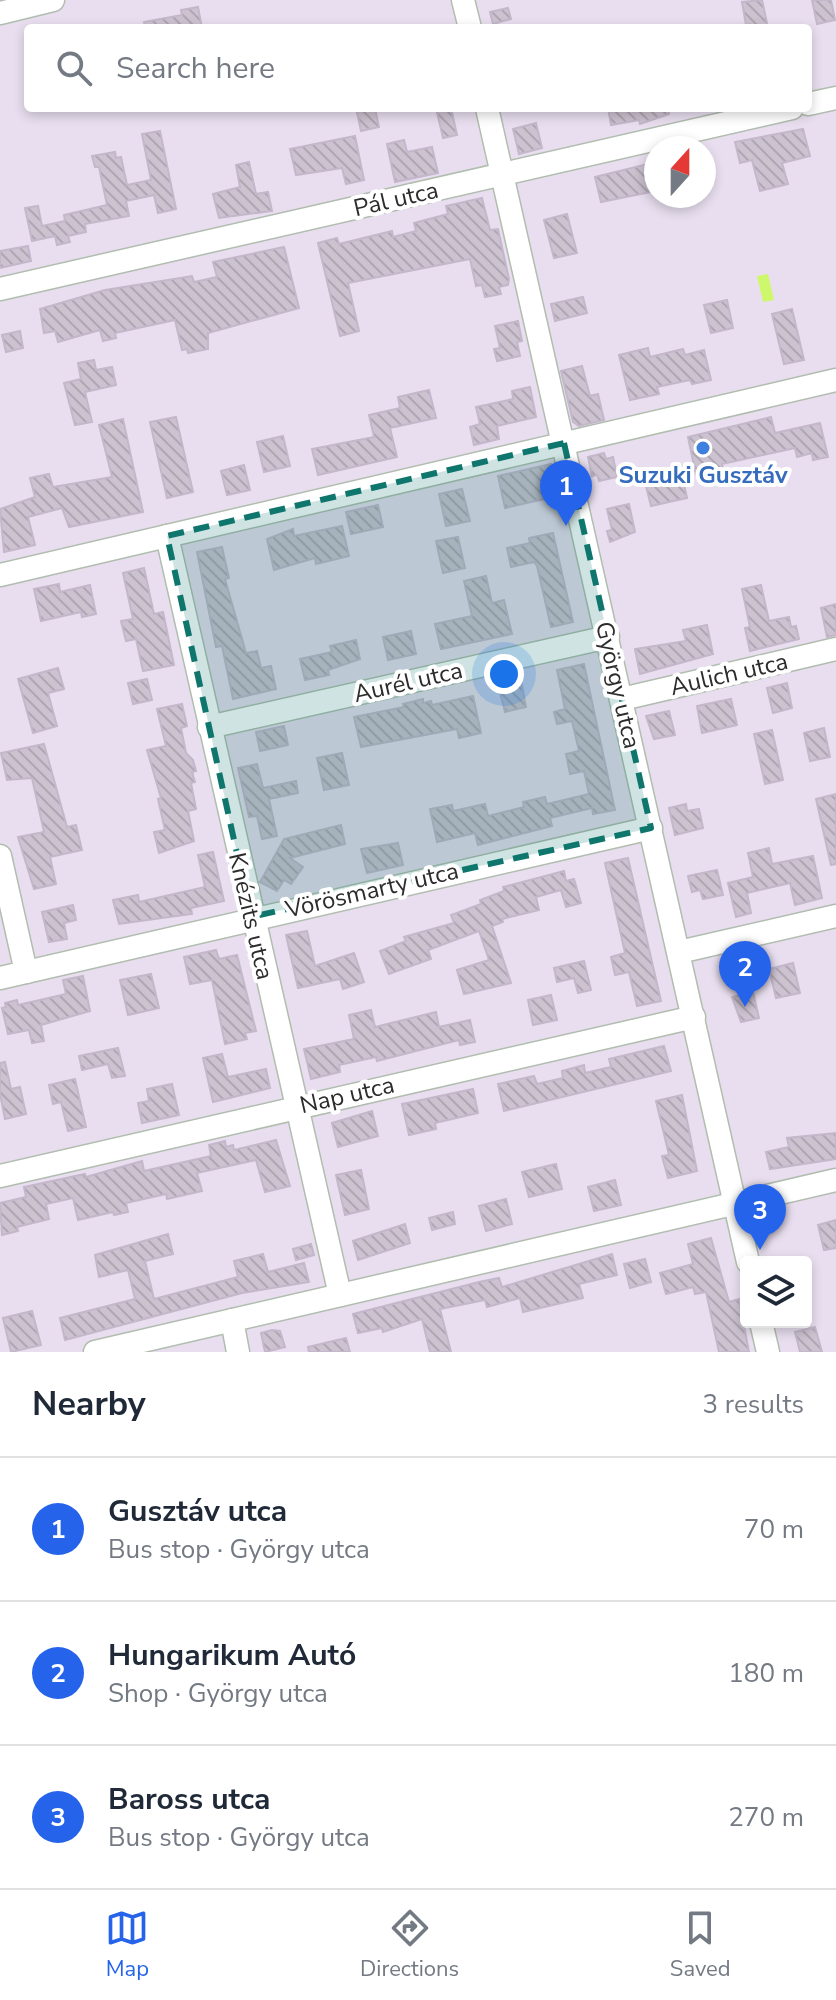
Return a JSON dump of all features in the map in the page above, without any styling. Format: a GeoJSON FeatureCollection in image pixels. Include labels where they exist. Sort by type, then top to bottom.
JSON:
{"type":"FeatureCollection","features":[{"type":"Feature","properties":{"kind":"street"},"geometry":{"type":"LineString","coordinates":[[0,13],[53,0]]}},
{"type":"Feature","properties":{"kind":"street"},"geometry":{"type":"LineString","coordinates":[[463,0],[469,24]]}},
{"type":"Feature","properties":{"kind":"street"},"geometry":{"type":"LineString","coordinates":[[812,103],[836,98]]}},
{"type":"Feature","properties":{"kind":"street","name":"György utca"},"geometry":{"type":"LineString","coordinates":[[488,112],[747,1256]]}},
{"type":"Feature","properties":{"kind":"street","name":"Pál utca"},"geometry":{"type":"LineString","coordinates":[[0,289],[775,112]]}},
{"type":"Feature","properties":{"kind":"street"},"geometry":{"type":"LineString","coordinates":[[0,575],[836,380]]}},
{"type":"Feature","properties":{"kind":"street","name":"Knézits utca"},"geometry":{"type":"LineString","coordinates":[[167,536],[251,917],[340,1295]]}},
{"type":"Feature","properties":{"kind":"street","name":"Aurél utca"},"geometry":{"type":"LineString","coordinates":[[209,727],[608,637]]}},
{"type":"Feature","properties":{"kind":"street","name":"Aulich utca"},"geometry":{"type":"LineString","coordinates":[[622,699],[836,649]]}},
{"type":"Feature","properties":{"kind":"street","name":"Vörösmarty utca"},"geometry":{"type":"LineString","coordinates":[[0,978],[251,917],[651,828]]}},
{"type":"Feature","properties":{"kind":"street"},"geometry":{"type":"LineString","coordinates":[[0,856],[26,972]]}},
{"type":"Feature","properties":{"kind":"street"},"geometry":{"type":"LineString","coordinates":[[679,952],[836,916]]}},
{"type":"Feature","properties":{"kind":"street","name":"Nap utca"},"geometry":{"type":"LineString","coordinates":[[0,1176],[694,1017]]}},
{"type":"Feature","properties":{"kind":"street"},"geometry":{"type":"LineString","coordinates":[[95,1352],[836,1180]]}},
{"type":"Feature","properties":{"kind":"street"},"geometry":{"type":"LineString","coordinates":[[232,1320],[238,1352]]}},
{"type":"Feature","properties":{"kind":"street"},"geometry":{"type":"LineString","coordinates":[[762,1328],[768,1352]]}},
{"type":"Feature","properties":{"kind":"highlighted area"},"geometry":{"type":"Polygon","coordinates":[[[564,443],[651,828],[251,917],[167,536],[564,443]]]}},
{"type":"Feature","properties":{"kind":"shaded area"},"geometry":{"type":"Polygon","coordinates":[[[768,274],[774,300],[763,302],[757,276],[768,274]]]}},
{"type":"Feature","properties":{"kind":"building"},"geometry":{"type":"Polygon","coordinates":[[[762,0],[767,24],[746,24],[742,2],[762,0]]]}},
{"type":"Feature","properties":{"kind":"building"},"geometry":{"type":"Polygon","coordinates":[[[812,0],[831,0],[835,20],[817,24],[812,0]]]}},
{"type":"Feature","properties":{"kind":"building"},"geometry":{"type":"Polygon","coordinates":[[[198,7],[201,24],[144,24],[182,15],[181,10],[198,7]]]}},
{"type":"Feature","properties":{"kind":"building"},"geometry":{"type":"Polygon","coordinates":[[[508,8],[511,19],[493,24],[490,12],[508,8]]]}},
{"type":"Feature","properties":{"kind":"building"},"geometry":{"type":"Polygon","coordinates":[[[357,112],[376,112],[379,127],[361,131],[357,112]]]}},
{"type":"Feature","properties":{"kind":"building"},"geometry":{"type":"Polygon","coordinates":[[[437,112],[452,112],[457,135],[443,138],[437,112]]]}},
{"type":"Feature","properties":{"kind":"building"},"geometry":{"type":"Polygon","coordinates":[[[609,112],[669,112],[640,124],[639,120],[611,125],[609,112]]]}},
{"type":"Feature","properties":{"kind":"building"},"geometry":{"type":"Polygon","coordinates":[[[536,123],[542,148],[519,154],[513,129],[536,123]]]}},
{"type":"Feature","properties":{"kind":"building"},"geometry":{"type":"Polygon","coordinates":[[[803,129],[810,156],[782,163],[788,184],[760,191],[752,160],[740,163],[735,142],[803,129]]]}},
{"type":"Feature","properties":{"kind":"building"},"geometry":{"type":"Polygon","coordinates":[[[160,131],[176,209],[158,213],[154,195],[126,201],[129,216],[85,224],[86,232],[68,236],[70,242],[57,245],[55,236],[32,241],[25,208],[38,206],[42,226],[65,221],[64,215],[107,205],[99,167],[95,167],[92,156],[115,152],[116,158],[121,157],[127,185],[151,180],[142,134],[160,131]]]}},
{"type":"Feature","properties":{"kind":"building"},"geometry":{"type":"Polygon","coordinates":[[[355,136],[364,180],[346,184],[342,168],[296,175],[290,149],[355,136]]]}},
{"type":"Feature","properties":{"kind":"building"},"geometry":{"type":"Polygon","coordinates":[[[404,140],[407,152],[432,147],[438,173],[395,182],[387,144],[404,140]]]}},
{"type":"Feature","properties":{"kind":"building"},"geometry":{"type":"Polygon","coordinates":[[[249,162],[256,194],[268,192],[272,211],[219,218],[213,194],[240,187],[236,165],[249,162]]]}},
{"type":"Feature","properties":{"kind":"building"},"geometry":{"type":"Polygon","coordinates":[[[644,165],[644,193],[601,202],[595,177],[644,165]]]}},
{"type":"Feature","properties":{"kind":"building"},"geometry":{"type":"Polygon","coordinates":[[[482,198],[490,230],[498,229],[509,279],[508,285],[499,287],[501,294],[485,297],[482,285],[476,286],[470,259],[348,283],[359,331],[340,336],[318,243],[337,238],[339,244],[392,231],[393,237],[416,231],[414,223],[448,214],[446,206],[482,198]]]}},
{"type":"Feature","properties":{"kind":"building"},"geometry":{"type":"Polygon","coordinates":[[[567,214],[577,253],[554,258],[544,220],[567,214]]]}},
{"type":"Feature","properties":{"kind":"building"},"geometry":{"type":"Polygon","coordinates":[[[28,246],[31,261],[0,268],[0,251],[28,246]]]}},
{"type":"Feature","properties":{"kind":"building"},"geometry":{"type":"Polygon","coordinates":[[[284,247],[299,308],[208,333],[208,349],[188,353],[187,349],[182,350],[175,320],[115,333],[116,338],[103,341],[100,330],[58,342],[55,331],[44,333],[40,309],[105,290],[192,276],[194,282],[217,277],[213,262],[284,247]]]}},
{"type":"Feature","properties":{"kind":"building"},"geometry":{"type":"Polygon","coordinates":[[[583,297],[587,313],[555,321],[551,304],[583,297]]]}},
{"type":"Feature","properties":{"kind":"building"},"geometry":{"type":"Polygon","coordinates":[[[727,300],[733,328],[711,333],[704,305],[727,300]]]}},
{"type":"Feature","properties":{"kind":"building"},"geometry":{"type":"Polygon","coordinates":[[[792,309],[804,360],[784,364],[772,314],[792,309]]]}},
{"type":"Feature","properties":{"kind":"building"},"geometry":{"type":"Polygon","coordinates":[[[518,321],[522,341],[517,342],[520,356],[497,361],[494,349],[500,348],[495,326],[518,321]]]}},
{"type":"Feature","properties":{"kind":"building"},"geometry":{"type":"Polygon","coordinates":[[[20,331],[23,348],[6,352],[2,335],[20,331]]]}},
{"type":"Feature","properties":{"kind":"building"},"geometry":{"type":"Polygon","coordinates":[[[648,348],[650,357],[683,349],[685,355],[704,350],[711,380],[692,384],[690,380],[657,387],[659,394],[630,400],[619,355],[648,348]]]}},
{"type":"Feature","properties":{"kind":"building"},"geometry":{"type":"Polygon","coordinates":[[[94,360],[96,370],[112,367],[116,385],[85,392],[92,422],[75,425],[64,383],[81,379],[78,363],[94,360]]]}},
{"type":"Feature","properties":{"kind":"building"},"geometry":{"type":"Polygon","coordinates":[[[582,366],[590,396],[598,394],[604,420],[579,426],[573,422],[561,371],[582,366]]]}},
{"type":"Feature","properties":{"kind":"building"},"geometry":{"type":"Polygon","coordinates":[[[530,387],[536,417],[497,426],[499,439],[474,445],[470,427],[480,424],[476,407],[513,399],[512,391],[530,387]]]}},
{"type":"Feature","properties":{"kind":"building"},"geometry":{"type":"Polygon","coordinates":[[[429,390],[436,418],[390,428],[397,457],[318,475],[312,449],[374,437],[369,415],[400,408],[398,397],[429,390]]]}},
{"type":"Feature","properties":{"kind":"building"},"geometry":{"type":"Polygon","coordinates":[[[176,417],[193,492],[167,498],[150,422],[176,417]]]}},
{"type":"Feature","properties":{"kind":"building"},"geometry":{"type":"Polygon","coordinates":[[[771,417],[775,433],[820,423],[828,457],[813,460],[812,453],[797,457],[795,448],[722,464],[723,469],[696,475],[688,437],[771,417]]]}},
{"type":"Feature","properties":{"kind":"building"},"geometry":{"type":"Polygon","coordinates":[[[123,419],[143,512],[69,527],[62,508],[28,517],[35,545],[4,552],[0,509],[35,497],[30,478],[49,474],[53,487],[112,477],[99,425],[123,419]]]}},
{"type":"Feature","properties":{"kind":"building"},"geometry":{"type":"Polygon","coordinates":[[[283,436],[290,466],[264,472],[257,442],[283,436]]]}},
{"type":"Feature","properties":{"kind":"building"},"geometry":{"type":"Polygon","coordinates":[[[604,453],[606,459],[613,457],[617,477],[599,481],[597,475],[592,476],[588,457],[604,453]]]}},
{"type":"Feature","properties":{"kind":"building"},"geometry":{"type":"Polygon","coordinates":[[[551,464],[558,496],[505,508],[498,476],[551,464]]]}},
{"type":"Feature","properties":{"kind":"building"},"geometry":{"type":"Polygon","coordinates":[[[244,465],[250,490],[227,495],[221,471],[244,465]]]}},
{"type":"Feature","properties":{"kind":"building"},"geometry":{"type":"Polygon","coordinates":[[[681,470],[687,498],[651,506],[644,478],[681,470]]]}},
{"type":"Feature","properties":{"kind":"building"},"geometry":{"type":"Polygon","coordinates":[[[462,489],[470,521],[446,526],[439,494],[462,489]]]}},
{"type":"Feature","properties":{"kind":"building"},"geometry":{"type":"Polygon","coordinates":[[[629,504],[635,532],[610,542],[607,531],[612,530],[607,509],[629,504]]]}},
{"type":"Feature","properties":{"kind":"building"},"geometry":{"type":"Polygon","coordinates":[[[378,505],[383,527],[351,534],[346,512],[378,505]]]}},
{"type":"Feature","properties":{"kind":"building"},"geometry":{"type":"Polygon","coordinates":[[[342,526],[349,556],[316,564],[315,558],[274,570],[267,539],[293,529],[294,536],[342,526]]]}},
{"type":"Feature","properties":{"kind":"building"},"geometry":{"type":"Polygon","coordinates":[[[553,533],[573,622],[551,627],[537,566],[534,562],[511,567],[507,548],[530,543],[529,538],[553,533]]]}},
{"type":"Feature","properties":{"kind":"building"},"geometry":{"type":"Polygon","coordinates":[[[458,537],[465,568],[443,573],[436,541],[458,537]]]}},
{"type":"Feature","properties":{"kind":"building"},"geometry":{"type":"Polygon","coordinates":[[[222,547],[229,578],[225,579],[246,653],[257,651],[261,668],[271,666],[276,689],[233,699],[222,646],[216,647],[197,552],[222,547]]]}},
{"type":"Feature","properties":{"kind":"building"},"geometry":{"type":"Polygon","coordinates":[[[144,568],[154,614],[163,612],[174,665],[143,671],[136,639],[126,641],[121,621],[133,619],[123,573],[144,568]]]}},
{"type":"Feature","properties":{"kind":"building"},"geometry":{"type":"Polygon","coordinates":[[[486,576],[492,603],[504,600],[512,634],[441,649],[435,624],[472,616],[464,581],[486,576]]]}},
{"type":"Feature","properties":{"kind":"building"},"geometry":{"type":"Polygon","coordinates":[[[59,584],[60,592],[90,585],[96,614],[82,617],[81,612],[41,621],[34,589],[59,584]]]}},
{"type":"Feature","properties":{"kind":"building"},"geometry":{"type":"Polygon","coordinates":[[[761,585],[769,621],[789,617],[791,627],[796,626],[799,639],[750,651],[745,628],[750,627],[742,589],[761,585]]]}},
{"type":"Feature","properties":{"kind":"building"},"geometry":{"type":"Polygon","coordinates":[[[836,604],[836,635],[827,637],[821,608],[836,604]]]}},
{"type":"Feature","properties":{"kind":"building"},"geometry":{"type":"Polygon","coordinates":[[[707,625],[713,654],[640,674],[635,649],[686,641],[683,630],[707,625]]]}},
{"type":"Feature","properties":{"kind":"building"},"geometry":{"type":"Polygon","coordinates":[[[411,631],[416,654],[388,660],[383,637],[411,631]]]}},
{"type":"Feature","properties":{"kind":"building"},"geometry":{"type":"Polygon","coordinates":[[[356,640],[360,659],[328,670],[329,675],[305,680],[300,659],[332,652],[330,646],[356,640]]]}},
{"type":"Feature","properties":{"kind":"building"},"geometry":{"type":"Polygon","coordinates":[[[584,664],[615,810],[593,814],[592,808],[550,818],[552,826],[478,845],[475,833],[437,842],[430,809],[452,805],[453,811],[485,804],[488,816],[524,807],[523,802],[545,797],[547,804],[589,794],[584,771],[570,774],[566,754],[579,751],[572,721],[557,724],[554,712],[565,709],[557,670],[584,664]]]}},
{"type":"Feature","properties":{"kind":"building"},"geometry":{"type":"Polygon","coordinates":[[[58,668],[64,689],[48,693],[57,726],[33,733],[18,679],[58,668]]]}},
{"type":"Feature","properties":{"kind":"building"},"geometry":{"type":"Polygon","coordinates":[[[147,679],[152,700],[133,704],[128,683],[147,679]]]}},
{"type":"Feature","properties":{"kind":"building"},"geometry":{"type":"Polygon","coordinates":[[[521,680],[526,707],[505,712],[498,685],[521,680]]]}},
{"type":"Feature","properties":{"kind":"building"},"geometry":{"type":"Polygon","coordinates":[[[787,683],[792,708],[773,713],[767,688],[787,683]]]}},
{"type":"Feature","properties":{"kind":"building"},"geometry":{"type":"Polygon","coordinates":[[[473,696],[481,733],[459,738],[457,729],[361,747],[354,717],[404,707],[403,704],[423,699],[423,703],[431,701],[432,705],[473,696]]]}},
{"type":"Feature","properties":{"kind":"building"},"geometry":{"type":"Polygon","coordinates":[[[731,699],[737,725],[702,733],[697,706],[731,699]]]}},
{"type":"Feature","properties":{"kind":"building"},"geometry":{"type":"Polygon","coordinates":[[[182,704],[187,726],[181,728],[186,753],[193,760],[196,771],[192,772],[195,782],[191,783],[196,809],[188,811],[194,841],[159,853],[154,832],[165,830],[158,799],[161,798],[147,750],[166,746],[157,709],[182,704]]]}},
{"type":"Feature","properties":{"kind":"building"},"geometry":{"type":"Polygon","coordinates":[[[669,711],[675,735],[654,739],[646,716],[669,711]]]}},
{"type":"Feature","properties":{"kind":"building"},"geometry":{"type":"Polygon","coordinates":[[[284,726],[288,745],[260,751],[256,732],[284,726]]]}},
{"type":"Feature","properties":{"kind":"building"},"geometry":{"type":"Polygon","coordinates":[[[824,728],[830,757],[810,761],[804,733],[824,728]]]}},
{"type":"Feature","properties":{"kind":"building"},"geometry":{"type":"Polygon","coordinates":[[[772,730],[783,780],[765,784],[754,734],[772,730]]]}},
{"type":"Feature","properties":{"kind":"building"},"geometry":{"type":"Polygon","coordinates":[[[44,744],[67,827],[76,825],[82,850],[50,857],[56,884],[34,889],[18,837],[44,832],[32,778],[7,780],[1,753],[44,744]]]}},
{"type":"Feature","properties":{"kind":"building"},"geometry":{"type":"Polygon","coordinates":[[[342,753],[349,785],[324,790],[317,758],[342,753]]]}},
{"type":"Feature","properties":{"kind":"building"},"geometry":{"type":"Polygon","coordinates":[[[257,764],[263,788],[296,781],[298,793],[269,799],[277,836],[262,839],[257,816],[249,817],[238,768],[257,764]]]}},
{"type":"Feature","properties":{"kind":"building"},"geometry":{"type":"Polygon","coordinates":[[[836,794],[836,864],[831,865],[816,799],[836,794]]]}},
{"type":"Feature","properties":{"kind":"building"},"geometry":{"type":"Polygon","coordinates":[[[686,804],[687,811],[699,809],[703,828],[675,835],[669,808],[686,804]]]}},
{"type":"Feature","properties":{"kind":"building"},"geometry":{"type":"Polygon","coordinates":[[[341,825],[345,844],[290,858],[303,867],[291,884],[284,880],[277,891],[260,882],[284,839],[341,825]]]}},
{"type":"Feature","properties":{"kind":"building"},"geometry":{"type":"Polygon","coordinates":[[[398,843],[403,865],[367,873],[361,849],[398,843]]]}},
{"type":"Feature","properties":{"kind":"building"},"geometry":{"type":"Polygon","coordinates":[[[769,848],[772,864],[813,856],[822,898],[795,905],[790,883],[747,893],[751,913],[736,917],[728,883],[753,877],[748,853],[769,848]]]}},
{"type":"Feature","properties":{"kind":"building"},"geometry":{"type":"Polygon","coordinates":[[[213,852],[224,901],[191,908],[192,914],[119,924],[113,900],[138,895],[139,902],[205,887],[198,855],[213,852]]]}},
{"type":"Feature","properties":{"kind":"building"},"geometry":{"type":"Polygon","coordinates":[[[628,858],[661,1001],[637,1006],[629,972],[615,975],[611,957],[625,953],[605,863],[628,858]]]}},
{"type":"Feature","properties":{"kind":"building"},"geometry":{"type":"Polygon","coordinates":[[[717,870],[723,895],[703,899],[700,890],[692,892],[688,876],[717,870]]]}},
{"type":"Feature","properties":{"kind":"building"},"geometry":{"type":"Polygon","coordinates":[[[564,871],[566,881],[574,879],[581,903],[566,907],[561,890],[536,897],[539,910],[502,919],[503,922],[492,926],[511,983],[464,994],[457,970],[489,960],[479,931],[428,950],[431,959],[389,974],[380,951],[406,941],[404,937],[454,923],[451,915],[481,904],[480,900],[504,891],[503,887],[564,871]]]}},
{"type":"Feature","properties":{"kind":"building"},"geometry":{"type":"Polygon","coordinates":[[[73,905],[76,920],[64,923],[67,939],[49,942],[42,912],[73,905]]]}},
{"type":"Feature","properties":{"kind":"building"},"geometry":{"type":"Polygon","coordinates":[[[307,931],[315,966],[354,953],[364,982],[343,989],[340,979],[298,988],[286,935],[307,931]]]}},
{"type":"Feature","properties":{"kind":"building"},"geometry":{"type":"Polygon","coordinates":[[[216,950],[219,959],[237,955],[256,1031],[245,1033],[247,1039],[225,1044],[212,980],[190,984],[184,957],[216,950]]]}},
{"type":"Feature","properties":{"kind":"building"},"geometry":{"type":"Polygon","coordinates":[[[584,961],[591,990],[578,993],[574,978],[557,982],[554,968],[584,961]]]}},
{"type":"Feature","properties":{"kind":"building"},"geometry":{"type":"Polygon","coordinates":[[[793,963],[800,993],[776,998],[769,969],[793,963]]]}},
{"type":"Feature","properties":{"kind":"building"},"geometry":{"type":"Polygon","coordinates":[[[151,974],[159,1008],[128,1015],[120,980],[151,974]]]}},
{"type":"Feature","properties":{"kind":"building"},"geometry":{"type":"Polygon","coordinates":[[[83,976],[90,1011],[41,1025],[44,1041],[32,1043],[29,1030],[8,1034],[2,1008],[6,1007],[5,1003],[17,1000],[18,1005],[66,994],[63,980],[83,976]]]}},
{"type":"Feature","properties":{"kind":"building"},"geometry":{"type":"Polygon","coordinates":[[[753,992],[759,1018],[741,1022],[732,997],[753,992]]]}},
{"type":"Feature","properties":{"kind":"building"},"geometry":{"type":"Polygon","coordinates":[[[551,995],[557,1020],[533,1025],[528,1000],[551,995]]]}},
{"type":"Feature","properties":{"kind":"building"},"geometry":{"type":"Polygon","coordinates":[[[371,1010],[375,1027],[436,1012],[439,1027],[470,1020],[475,1042],[460,1045],[459,1040],[377,1061],[376,1057],[339,1065],[340,1072],[311,1079],[304,1049],[354,1039],[349,1015],[371,1010]]]}},
{"type":"Feature","properties":{"kind":"building"},"geometry":{"type":"Polygon","coordinates":[[[664,1046],[671,1071],[504,1111],[498,1084],[534,1076],[537,1084],[563,1078],[562,1071],[584,1065],[585,1073],[611,1067],[609,1059],[664,1046]]]}},
{"type":"Feature","properties":{"kind":"building"},"geometry":{"type":"Polygon","coordinates":[[[118,1048],[125,1076],[112,1078],[108,1064],[82,1070],[79,1056],[118,1048]]]}},
{"type":"Feature","properties":{"kind":"building"},"geometry":{"type":"Polygon","coordinates":[[[222,1054],[228,1077],[266,1069],[270,1088],[213,1102],[203,1058],[222,1054]]]}},
{"type":"Feature","properties":{"kind":"building"},"geometry":{"type":"Polygon","coordinates":[[[5,1062],[11,1089],[20,1087],[26,1114],[5,1119],[0,1094],[0,1063],[5,1062]]]}},
{"type":"Feature","properties":{"kind":"building"},"geometry":{"type":"Polygon","coordinates":[[[75,1079],[86,1127],[68,1131],[61,1102],[53,1104],[49,1085],[75,1079]]]}},
{"type":"Feature","properties":{"kind":"building"},"geometry":{"type":"Polygon","coordinates":[[[172,1084],[179,1115],[142,1123],[138,1103],[149,1101],[147,1089],[172,1084]]]}},
{"type":"Feature","properties":{"kind":"building"},"geometry":{"type":"Polygon","coordinates":[[[473,1089],[478,1113],[435,1123],[436,1129],[409,1135],[402,1104],[473,1089]]]}},
{"type":"Feature","properties":{"kind":"building"},"geometry":{"type":"Polygon","coordinates":[[[682,1095],[697,1171],[668,1178],[662,1156],[669,1155],[656,1101],[682,1095]]]}},
{"type":"Feature","properties":{"kind":"building"},"geometry":{"type":"Polygon","coordinates":[[[372,1111],[378,1136],[338,1147],[332,1123],[372,1111]]]}},
{"type":"Feature","properties":{"kind":"building"},"geometry":{"type":"Polygon","coordinates":[[[836,1133],[836,1159],[770,1169],[766,1152],[789,1147],[787,1138],[836,1133]]]}},
{"type":"Feature","properties":{"kind":"building"},"geometry":{"type":"Polygon","coordinates":[[[276,1140],[290,1186],[265,1192],[256,1160],[197,1173],[202,1191],[167,1199],[166,1194],[126,1203],[128,1212],[114,1215],[113,1212],[78,1220],[73,1198],[46,1204],[49,1219],[17,1227],[18,1231],[2,1235],[0,1203],[26,1197],[24,1187],[85,1174],[86,1177],[142,1161],[144,1171],[211,1156],[209,1145],[225,1141],[226,1147],[233,1145],[234,1150],[276,1140]]]}},
{"type":"Feature","properties":{"kind":"building"},"geometry":{"type":"Polygon","coordinates":[[[556,1164],[562,1189],[529,1197],[522,1172],[556,1164]]]}},
{"type":"Feature","properties":{"kind":"building"},"geometry":{"type":"Polygon","coordinates":[[[361,1170],[369,1209],[345,1215],[336,1175],[361,1170]]]}},
{"type":"Feature","properties":{"kind":"building"},"geometry":{"type":"Polygon","coordinates":[[[615,1180],[621,1205],[594,1211],[588,1187],[615,1180]]]}},
{"type":"Feature","properties":{"kind":"building"},"geometry":{"type":"Polygon","coordinates":[[[506,1199],[512,1224],[486,1231],[479,1206],[506,1199]]]}},
{"type":"Feature","properties":{"kind":"building"},"geometry":{"type":"Polygon","coordinates":[[[453,1212],[455,1224],[432,1230],[429,1218],[453,1212]]]}},
{"type":"Feature","properties":{"kind":"building"},"geometry":{"type":"Polygon","coordinates":[[[836,1220],[836,1248],[824,1250],[818,1225],[836,1220]]]}},
{"type":"Feature","properties":{"kind":"building"},"geometry":{"type":"Polygon","coordinates":[[[405,1224],[410,1243],[358,1260],[353,1241],[405,1224]]]}},
{"type":"Feature","properties":{"kind":"building"},"geometry":{"type":"Polygon","coordinates":[[[168,1234],[173,1254],[145,1261],[154,1299],[238,1277],[234,1261],[263,1254],[268,1272],[304,1263],[309,1282],[242,1293],[65,1340],[60,1318],[135,1299],[128,1270],[99,1277],[95,1255],[168,1234]]]}},
{"type":"Feature","properties":{"kind":"building"},"geometry":{"type":"Polygon","coordinates":[[[711,1238],[729,1302],[739,1299],[740,1328],[744,1328],[749,1352],[719,1352],[706,1292],[695,1294],[693,1287],[666,1294],[660,1273],[693,1264],[688,1244],[711,1238]]]}},
{"type":"Feature","properties":{"kind":"building"},"geometry":{"type":"Polygon","coordinates":[[[311,1244],[314,1255],[296,1260],[293,1249],[311,1244]]]}},
{"type":"Feature","properties":{"kind":"building"},"geometry":{"type":"Polygon","coordinates":[[[612,1254],[617,1275],[579,1284],[583,1298],[523,1312],[520,1298],[487,1307],[485,1300],[440,1309],[451,1352],[430,1352],[422,1319],[383,1332],[382,1328],[358,1333],[353,1314],[499,1278],[502,1287],[612,1254]]]}},
{"type":"Feature","properties":{"kind":"building"},"geometry":{"type":"Polygon","coordinates":[[[645,1259],[651,1282],[630,1288],[624,1264],[645,1259]]]}},
{"type":"Feature","properties":{"kind":"building"},"geometry":{"type":"Polygon","coordinates":[[[32,1311],[41,1345],[11,1352],[3,1318],[32,1311]]]}},
{"type":"Feature","properties":{"kind":"building"},"geometry":{"type":"Polygon","coordinates":[[[815,1327],[822,1352],[800,1352],[795,1332],[815,1327]]]}},
{"type":"Feature","properties":{"kind":"building"},"geometry":{"type":"Polygon","coordinates":[[[280,1331],[285,1347],[265,1352],[261,1333],[280,1331]]]}},
{"type":"Feature","properties":{"kind":"building"},"geometry":{"type":"Polygon","coordinates":[[[346,1338],[350,1352],[309,1352],[308,1347],[346,1338]]]}},
{"type":"Feature","properties":{"kind":"place","name":"Suzuki Gusztáv"},"geometry":{"type":"Point","coordinates":[703,448]}},
{"type":"Feature","properties":{"kind":"place","name":"Gusztáv utca"},"geometry":{"type":"Point","coordinates":[566,526]}},
{"type":"Feature","properties":{"kind":"place","name":"Hungarikum Autó"},"geometry":{"type":"Point","coordinates":[745,1007]}},
{"type":"Feature","properties":{"kind":"place","name":"Baross utca"},"geometry":{"type":"Point","coordinates":[760,1250]}}]}
